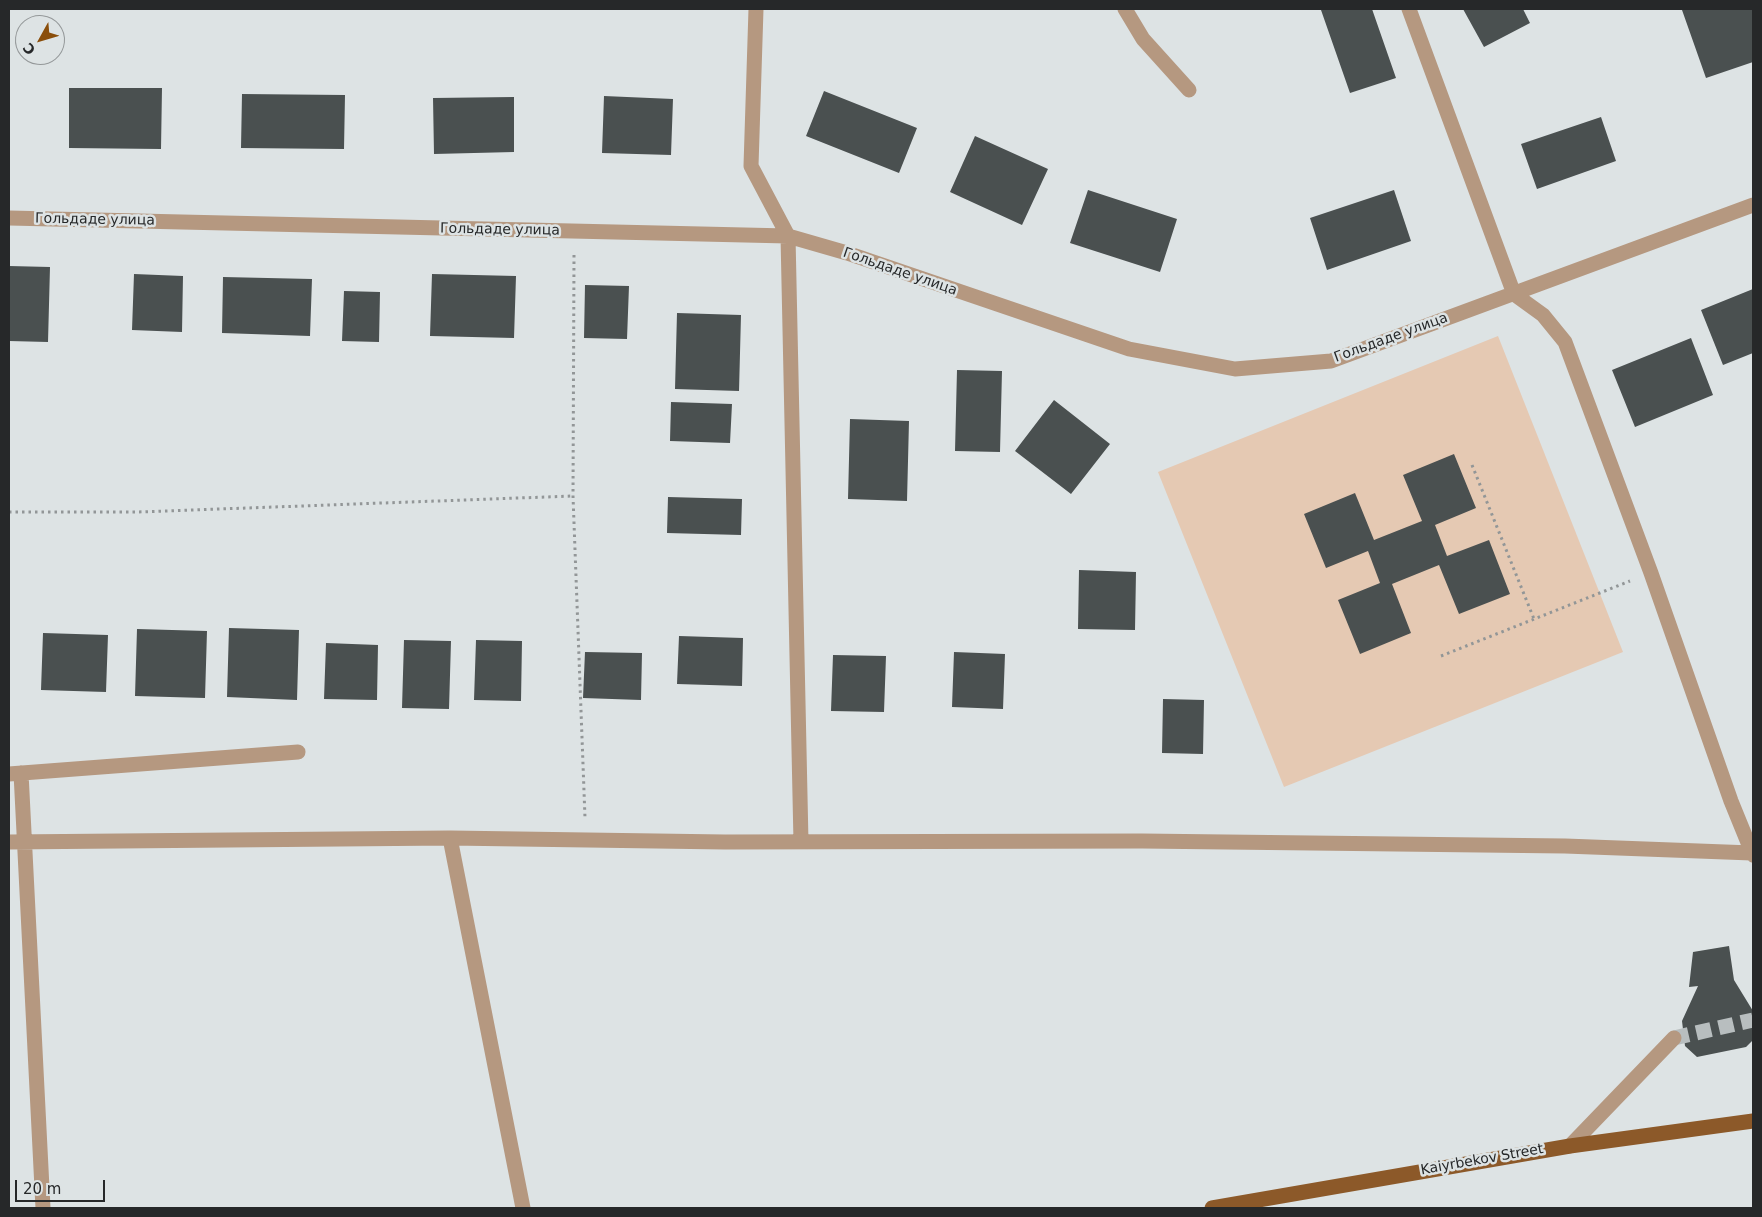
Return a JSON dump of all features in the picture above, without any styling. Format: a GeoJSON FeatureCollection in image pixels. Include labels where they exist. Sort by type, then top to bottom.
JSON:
{"type":"FeatureCollection","features":[{"type":"Feature","properties":{"kind":"main road","name":"Kaiyrbekov Street"},"geometry":{"type":"LineString","coordinates":[[1212,1208],[1266,1203],[1570,1146],[1753,1121]]}},
{"type":"Feature","properties":{"kind":"street"},"geometry":{"type":"LineString","coordinates":[[756,9],[751,166],[788,236],[801,842]]}},
{"type":"Feature","properties":{"kind":"street"},"geometry":{"type":"LineString","coordinates":[[1125,9],[1143,39],[1189,90]]}},
{"type":"Feature","properties":{"kind":"street"},"geometry":{"type":"LineString","coordinates":[[16,842],[450,838],[801,842],[1142,841],[1565,846],[1752,854],[1731,802],[1651,573],[1565,342],[1543,315],[1514,294],[1409,9]]}},
{"type":"Feature","properties":{"kind":"street","name":"Гольдаде улица"},"geometry":{"type":"LineString","coordinates":[[9,218],[788,236],[847,254],[1129,350],[1235,369],[1331,361],[1753,205]]}},
{"type":"Feature","properties":{"kind":"street"},"geometry":{"type":"LineString","coordinates":[[43,1208],[16,842],[15,773],[298,752]]}},
{"type":"Feature","properties":{"kind":"street"},"geometry":{"type":"LineString","coordinates":[[450,838],[524,1208]]}},
{"type":"Feature","properties":{"kind":"street"},"geometry":{"type":"LineString","coordinates":[[1570,1146],[1674,1038]]}},
{"type":"Feature","properties":{"kind":"path"},"geometry":{"type":"LineString","coordinates":[[574,231],[573,496],[585,841]]}},
{"type":"Feature","properties":{"kind":"path"},"geometry":{"type":"LineString","coordinates":[[1472,465],[1534,619]]}},
{"type":"Feature","properties":{"kind":"path"},"geometry":{"type":"LineString","coordinates":[[9,512],[138,512],[573,496]]}},
{"type":"Feature","properties":{"kind":"path"},"geometry":{"type":"LineString","coordinates":[[1441,656],[1651,573]]}},
{"type":"Feature","properties":{"kind":"shaded area"},"geometry":{"type":"Polygon","coordinates":[[[1498,336],[1623,652],[1284,787],[1158,472],[1498,336]]]}},
{"type":"Feature","properties":{"kind":"building"},"geometry":{"type":"Polygon","coordinates":[[[1372,9],[1396,78],[1350,93],[1321,10],[1372,9]]]}},
{"type":"Feature","properties":{"kind":"building"},"geometry":{"type":"Polygon","coordinates":[[[1463,9],[1523,9],[1530,23],[1484,47],[1463,9]]]}},
{"type":"Feature","properties":{"kind":"building"},"geometry":{"type":"Polygon","coordinates":[[[1753,9],[1753,62],[1706,78],[1682,10],[1753,9]]]}},
{"type":"Feature","properties":{"kind":"building"},"geometry":{"type":"Polygon","coordinates":[[[69,88],[162,88],[161,149],[69,148],[69,88]]]}},
{"type":"Feature","properties":{"kind":"building"},"geometry":{"type":"Polygon","coordinates":[[[824,91],[917,128],[899,173],[806,136],[824,91]]]}},
{"type":"Feature","properties":{"kind":"building"},"geometry":{"type":"Polygon","coordinates":[[[242,94],[345,95],[344,149],[241,148],[242,94]]]}},
{"type":"Feature","properties":{"kind":"building"},"geometry":{"type":"Polygon","coordinates":[[[604,96],[673,99],[671,155],[602,153],[604,96]]]}},
{"type":"Feature","properties":{"kind":"building"},"geometry":{"type":"Polygon","coordinates":[[[514,97],[514,152],[434,154],[433,98],[514,97]]]}},
{"type":"Feature","properties":{"kind":"building"},"geometry":{"type":"Polygon","coordinates":[[[1601,117],[1616,161],[1537,189],[1521,144],[1601,117]]]}},
{"type":"Feature","properties":{"kind":"building"},"geometry":{"type":"Polygon","coordinates":[[[975,136],[1048,169],[1022,225],[950,192],[975,136]]]}},
{"type":"Feature","properties":{"kind":"building"},"geometry":{"type":"Polygon","coordinates":[[[1088,190],[1177,219],[1160,272],[1070,243],[1088,190]]]}},
{"type":"Feature","properties":{"kind":"building"},"geometry":{"type":"Polygon","coordinates":[[[1394,190],[1411,241],[1327,270],[1310,218],[1394,190]]]}},
{"type":"Feature","properties":{"kind":"building"},"geometry":{"type":"Polygon","coordinates":[[[9,266],[50,267],[48,342],[9,341],[9,266]]]}},
{"type":"Feature","properties":{"kind":"building"},"geometry":{"type":"Polygon","coordinates":[[[134,274],[183,276],[182,332],[132,330],[134,274]]]}},
{"type":"Feature","properties":{"kind":"building"},"geometry":{"type":"Polygon","coordinates":[[[432,274],[516,276],[514,338],[430,336],[432,274]]]}},
{"type":"Feature","properties":{"kind":"building"},"geometry":{"type":"Polygon","coordinates":[[[223,277],[312,279],[310,336],[222,333],[223,277]]]}},
{"type":"Feature","properties":{"kind":"building"},"geometry":{"type":"Polygon","coordinates":[[[585,285],[629,286],[627,339],[584,338],[585,285]]]}},
{"type":"Feature","properties":{"kind":"building"},"geometry":{"type":"Polygon","coordinates":[[[1753,289],[1753,353],[1723,365],[1701,310],[1753,289]]]}},
{"type":"Feature","properties":{"kind":"building"},"geometry":{"type":"Polygon","coordinates":[[[344,291],[380,292],[379,342],[342,341],[344,291]]]}},
{"type":"Feature","properties":{"kind":"building"},"geometry":{"type":"Polygon","coordinates":[[[677,313],[741,315],[739,391],[675,389],[677,313]]]}},
{"type":"Feature","properties":{"kind":"building"},"geometry":{"type":"Polygon","coordinates":[[[1691,338],[1713,395],[1635,427],[1612,370],[1691,338]]]}},
{"type":"Feature","properties":{"kind":"building"},"geometry":{"type":"Polygon","coordinates":[[[957,370],[1002,371],[1000,452],[955,451],[957,370]]]}},
{"type":"Feature","properties":{"kind":"building"},"geometry":{"type":"Polygon","coordinates":[[[1054,400],[1110,444],[1071,494],[1015,451],[1054,400]]]}},
{"type":"Feature","properties":{"kind":"building"},"geometry":{"type":"Polygon","coordinates":[[[671,402],[732,404],[730,443],[670,441],[671,402]]]}},
{"type":"Feature","properties":{"kind":"building"},"geometry":{"type":"Polygon","coordinates":[[[850,419],[909,421],[907,501],[848,499],[850,419]]]}},
{"type":"Feature","properties":{"kind":"building"},"geometry":{"type":"Polygon","coordinates":[[[1454,454],[1476,508],[1435,525],[1447,556],[1489,540],[1510,594],[1459,614],[1439,565],[1392,584],[1411,633],[1360,654],[1338,600],[1380,583],[1368,551],[1326,568],[1304,514],[1355,493],[1374,540],[1422,521],[1403,475],[1454,454]]]}},
{"type":"Feature","properties":{"kind":"building"},"geometry":{"type":"Polygon","coordinates":[[[668,497],[742,499],[741,535],[667,533],[668,497]]]}},
{"type":"Feature","properties":{"kind":"building"},"geometry":{"type":"Polygon","coordinates":[[[1079,570],[1136,572],[1135,630],[1078,629],[1079,570]]]}},
{"type":"Feature","properties":{"kind":"building"},"geometry":{"type":"Polygon","coordinates":[[[229,628],[299,630],[297,700],[227,697],[229,628]]]}},
{"type":"Feature","properties":{"kind":"building"},"geometry":{"type":"Polygon","coordinates":[[[137,629],[207,631],[205,698],[135,696],[137,629]]]}},
{"type":"Feature","properties":{"kind":"building"},"geometry":{"type":"Polygon","coordinates":[[[43,633],[108,635],[106,692],[41,690],[43,633]]]}},
{"type":"Feature","properties":{"kind":"building"},"geometry":{"type":"Polygon","coordinates":[[[679,636],[743,638],[742,686],[677,684],[679,636]]]}},
{"type":"Feature","properties":{"kind":"building"},"geometry":{"type":"Polygon","coordinates":[[[404,640],[451,641],[449,709],[402,708],[404,640]]]}},
{"type":"Feature","properties":{"kind":"building"},"geometry":{"type":"Polygon","coordinates":[[[476,640],[522,641],[521,701],[474,700],[476,640]]]}},
{"type":"Feature","properties":{"kind":"building"},"geometry":{"type":"Polygon","coordinates":[[[326,643],[378,645],[377,700],[324,699],[326,643]]]}},
{"type":"Feature","properties":{"kind":"building"},"geometry":{"type":"Polygon","coordinates":[[[585,652],[642,653],[641,700],[583,698],[585,652]]]}},
{"type":"Feature","properties":{"kind":"building"},"geometry":{"type":"Polygon","coordinates":[[[954,652],[1005,654],[1003,709],[952,707],[954,652]]]}},
{"type":"Feature","properties":{"kind":"building"},"geometry":{"type":"Polygon","coordinates":[[[833,655],[886,656],[884,712],[831,711],[833,655]]]}},
{"type":"Feature","properties":{"kind":"building"},"geometry":{"type":"Polygon","coordinates":[[[1163,699],[1204,700],[1203,754],[1162,753],[1163,699]]]}},
{"type":"Feature","properties":{"kind":"building"},"geometry":{"type":"Polygon","coordinates":[[[1729,946],[1734,980],[1753,1011],[1753,1040],[1746,1047],[1697,1057],[1685,1046],[1682,1021],[1698,986],[1689,987],[1693,952],[1729,946]]]}},
{"type":"Feature","properties":{"kind":"tunnel"},"geometry":{"type":"LineString","coordinates":[[1674,1038],[1753,1020]]}}]}
